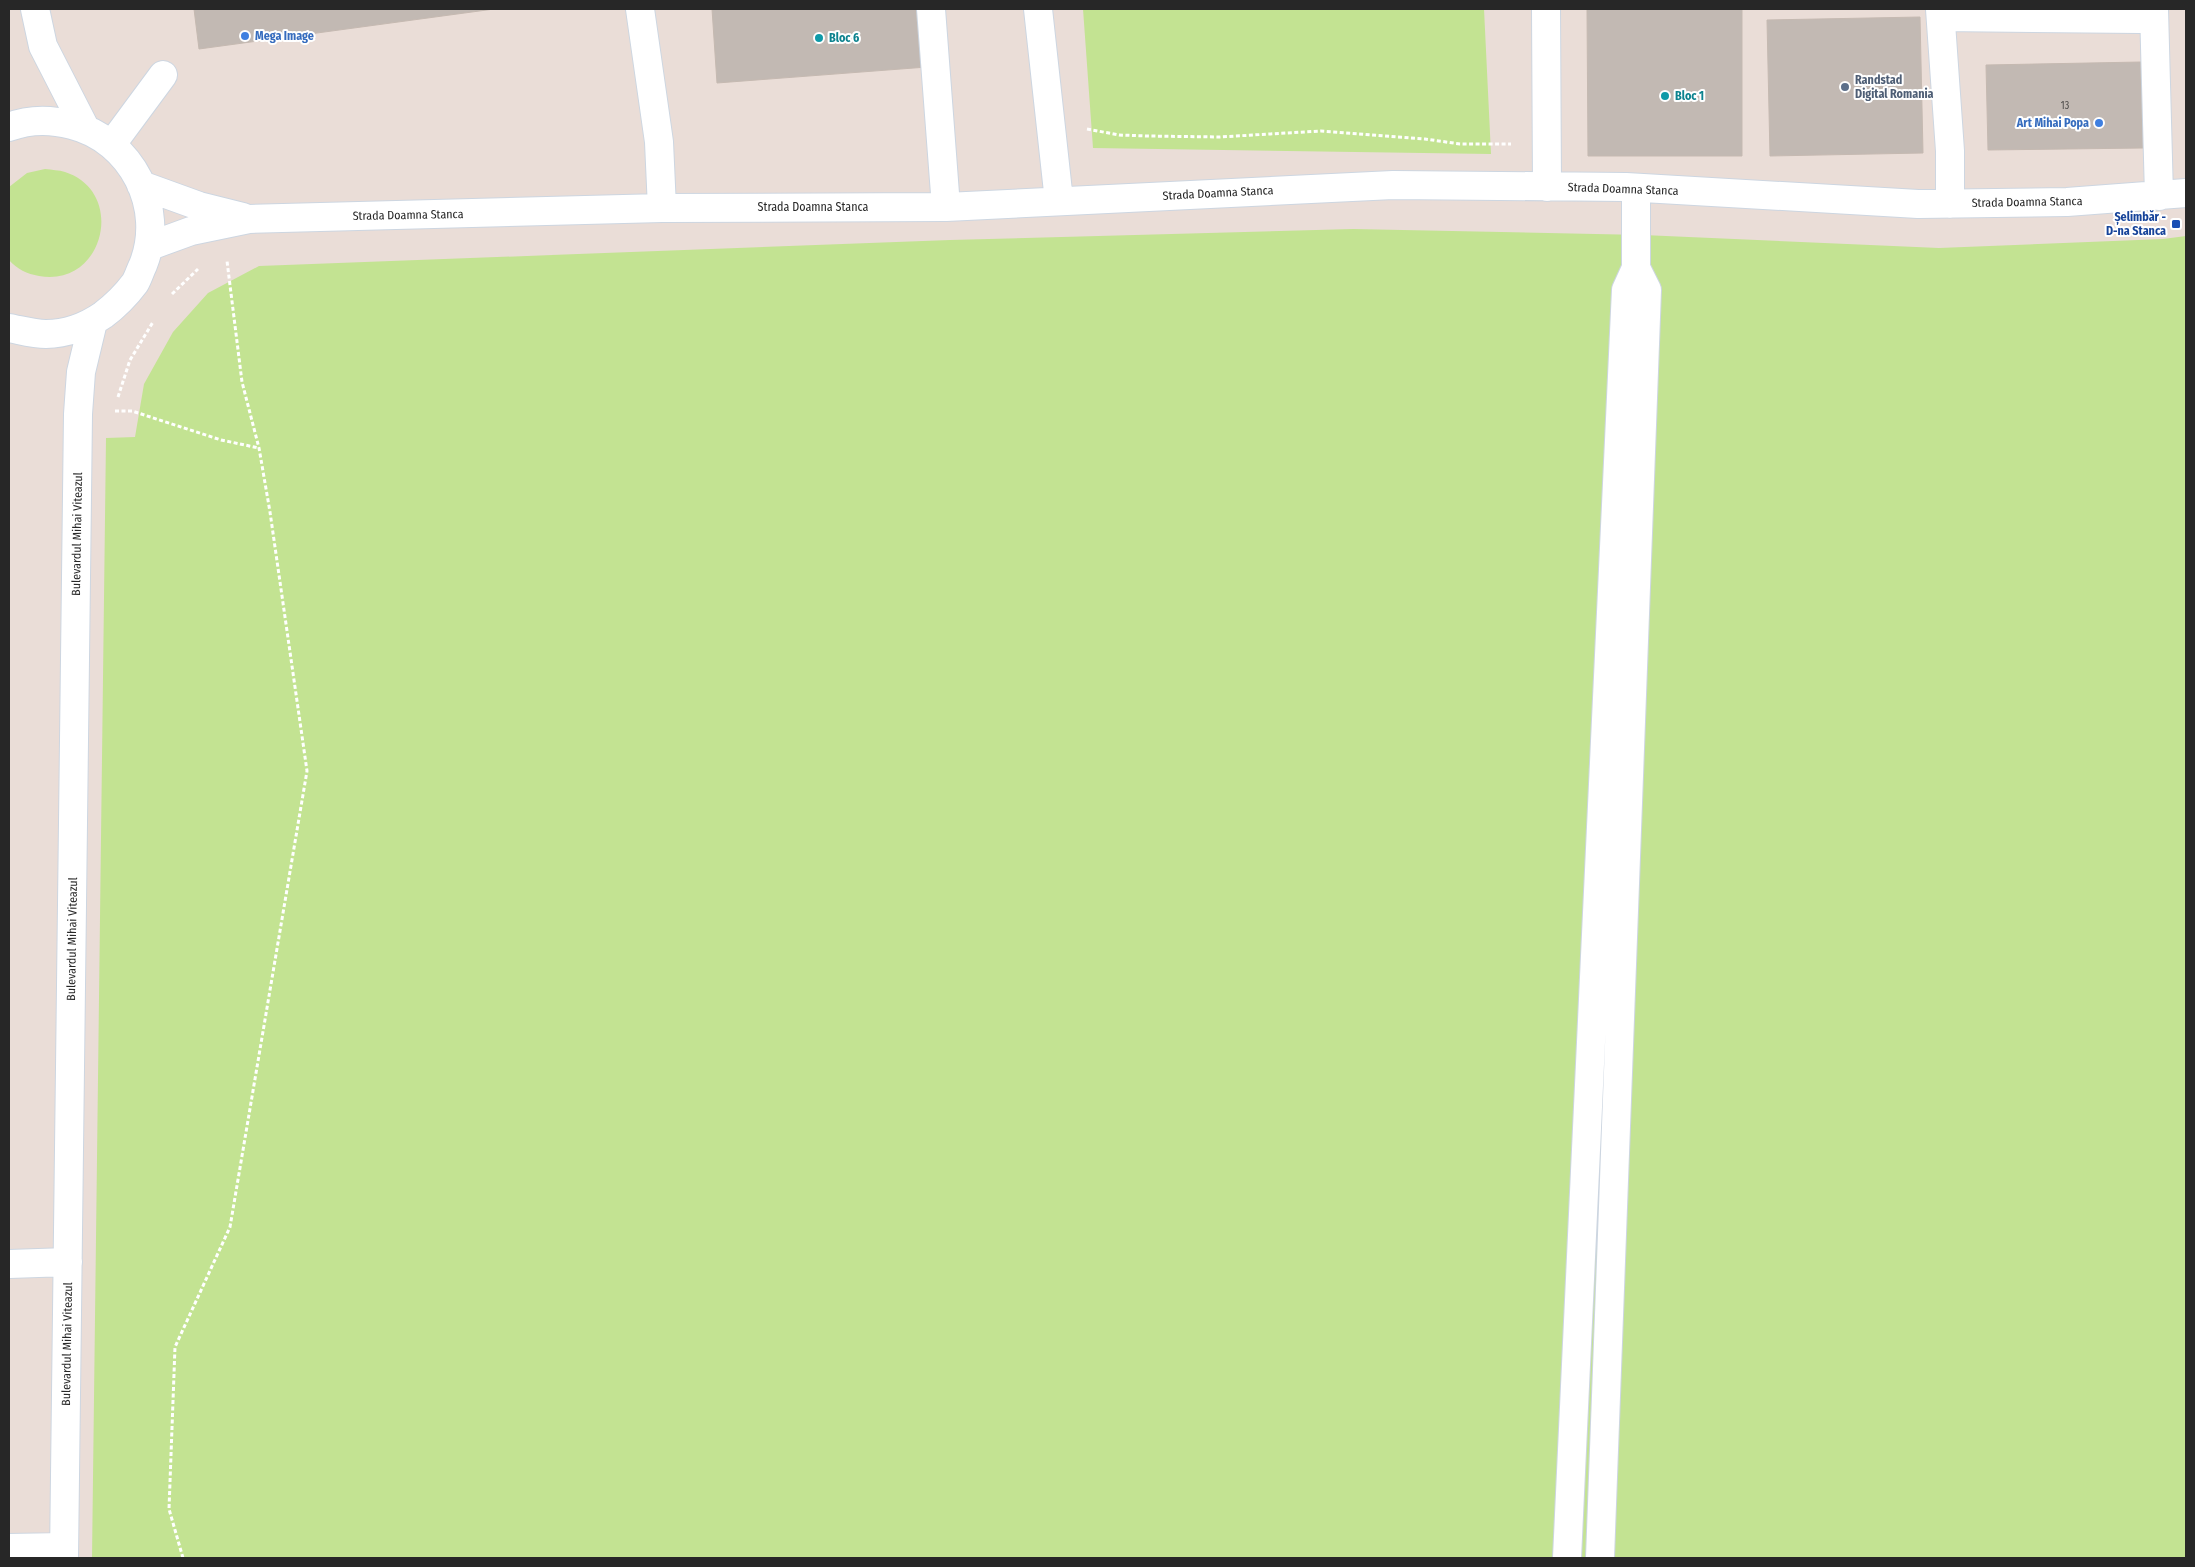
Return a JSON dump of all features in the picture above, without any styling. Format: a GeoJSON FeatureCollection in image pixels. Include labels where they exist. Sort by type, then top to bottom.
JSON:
{"type":"FeatureCollection","features":[{"type":"Feature","properties":{"kind":"street"},"geometry":{"type":"LineString","coordinates":[[35,9],[43,46],[85,128]]}},
{"type":"Feature","properties":{"kind":"street"},"geometry":{"type":"LineString","coordinates":[[640,9],[659,142],[662,208]]}},
{"type":"Feature","properties":{"kind":"street"},"geometry":{"type":"LineString","coordinates":[[931,9],[946,207]]}},
{"type":"Feature","properties":{"kind":"street"},"geometry":{"type":"LineString","coordinates":[[1038,9],[1059,201]]}},
{"type":"Feature","properties":{"kind":"street"},"geometry":{"type":"LineString","coordinates":[[1546,9],[1547,187]]}},
{"type":"Feature","properties":{"kind":"street"},"geometry":{"type":"LineString","coordinates":[[1950,204],[1950,151],[1940,13],[2154,13],[2159,196]]}},
{"type":"Feature","properties":{"kind":"street"},"geometry":{"type":"LineString","coordinates":[[112,144],[163,75]]}},
{"type":"Feature","properties":{"kind":"street"},"geometry":{"type":"LineString","coordinates":[[9,127],[23,122],[54,120],[85,128],[112,144],[132,166],[146,194],[151,225],[148,250],[136,282],[117,305],[93,322],[70,330],[46,334],[9,328]]}},
{"type":"Feature","properties":{"kind":"street","name":"Strada Doamna Stanca"},"geometry":{"type":"LineString","coordinates":[[141,185],[199,206],[249,219]]}},
{"type":"Feature","properties":{"kind":"street","name":"Strada Doamna Stanca"},"geometry":{"type":"LineString","coordinates":[[148,250],[150,246],[191,231],[249,219],[662,208],[946,207],[1393,185],[1636,188],[1899,203],[1950,204],[2067,202],[2186,193]]}},
{"type":"Feature","properties":{"kind":"street"},"geometry":{"type":"LineString","coordinates":[[1567,1558],[1626,290],[1636,268],[1636,188]]}},
{"type":"Feature","properties":{"kind":"street"},"geometry":{"type":"LineString","coordinates":[[1600,1558],[1647,290],[1636,268]]}},
{"type":"Feature","properties":{"kind":"street","name":"Bulevardul Mihai Viteazul"},"geometry":{"type":"LineString","coordinates":[[64,1553],[78,414],[82,372],[93,322]]}},
{"type":"Feature","properties":{"kind":"street"},"geometry":{"type":"LineString","coordinates":[[9,1264],[68,1262]]}},
{"type":"Feature","properties":{"kind":"street"},"geometry":{"type":"LineString","coordinates":[[9,1548],[64,1553]]}},
{"type":"Feature","properties":{"kind":"path"},"geometry":{"type":"LineString","coordinates":[[1051,130],[1092,128],[1119,135],[1210,137],[1321,131],[1425,139],[1460,144],[1548,144]]}},
{"type":"Feature","properties":{"kind":"path"},"geometry":{"type":"LineString","coordinates":[[183,1558],[169,1509],[175,1347],[230,1227],[307,771],[259,448],[242,382],[226,259]]}},
{"type":"Feature","properties":{"kind":"path"},"geometry":{"type":"LineString","coordinates":[[166,300],[204,265]]}},
{"type":"Feature","properties":{"kind":"path"},"geometry":{"type":"LineString","coordinates":[[157,314],[130,360],[113,411],[132,411],[221,440],[259,448]]}},
{"type":"Feature","properties":{"kind":"green space"},"geometry":{"type":"Polygon","coordinates":[[[1083,9],[1484,9],[1491,154],[1093,148],[1083,9]]]}},
{"type":"Feature","properties":{"kind":"green space"},"geometry":{"type":"Polygon","coordinates":[[[45,169],[65,172],[84,183],[96,198],[101,217],[100,236],[92,254],[79,268],[61,276],[30,274],[9,260],[9,187],[27,173],[45,169]]]}},
{"type":"Feature","properties":{"kind":"green space"},"geometry":{"type":"Polygon","coordinates":[[[1353,229],[1643,235],[1939,248],[2163,239],[2186,236],[2186,1558],[92,1558],[106,438],[135,437],[144,384],[173,332],[208,293],[259,266],[950,240],[1353,229]]]}},
{"type":"Feature","properties":{"kind":"building","name":"Mega Image"},"geometry":{"type":"Polygon","coordinates":[[[194,9],[494,9],[199,49],[194,9]]]}},
{"type":"Feature","properties":{"kind":"building","name":"Bloc 6"},"geometry":{"type":"Polygon","coordinates":[[[712,9],[922,9],[927,67],[717,83],[712,9]]]}},
{"type":"Feature","properties":{"kind":"building","name":"Bloc 1"},"geometry":{"type":"Polygon","coordinates":[[[1587,9],[1742,9],[1742,156],[1588,156],[1587,9]]]}},
{"type":"Feature","properties":{"kind":"building","name":"Randstad Digital Romania"},"geometry":{"type":"Polygon","coordinates":[[[1920,17],[1923,153],[1770,156],[1767,20],[1920,17]]]}},
{"type":"Feature","properties":{"kind":"building"},"geometry":{"type":"Polygon","coordinates":[[[2141,62],[2143,148],[1988,150],[1986,65],[2141,62]]]}},
{"type":"Feature","properties":{"kind":"place","name":"Mega Image"},"geometry":{"type":"Point","coordinates":[245,36]}},
{"type":"Feature","properties":{"kind":"place","name":"Bloc 6"},"geometry":{"type":"Point","coordinates":[819,38]}},
{"type":"Feature","properties":{"kind":"place","name":"Randstad Digital Romania"},"geometry":{"type":"Point","coordinates":[1845,87]}},
{"type":"Feature","properties":{"kind":"place","name":"Bloc 1"},"geometry":{"type":"Point","coordinates":[1665,96]}},
{"type":"Feature","properties":{"kind":"place","name":"Art Mihai Popa"},"geometry":{"type":"Point","coordinates":[2099,123]}},
{"type":"Feature","properties":{"kind":"place","name":"Șelimbăr - D-na Stanca"},"geometry":{"type":"Point","coordinates":[2176,224]}}]}
